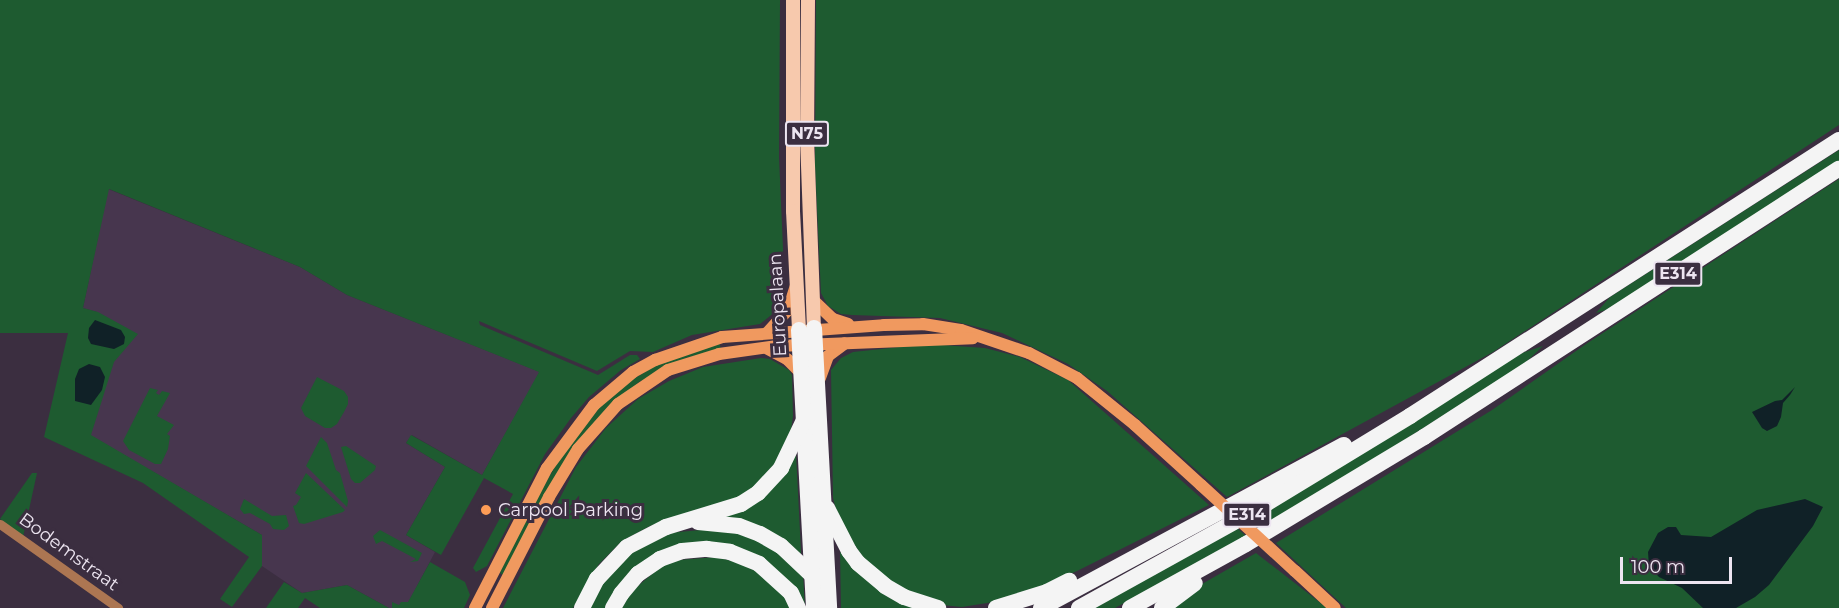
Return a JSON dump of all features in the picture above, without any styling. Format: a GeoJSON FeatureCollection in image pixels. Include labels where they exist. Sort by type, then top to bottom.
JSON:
{"type":"FeatureCollection","features":[{"type":"Feature","properties":{"kind":"highway","name":"E314"},"geometry":{"type":"LineString","coordinates":[[1079,608],[1254,511],[1410,416],[1839,140]]}},
{"type":"Feature","properties":{"kind":"highway","name":"E314"},"geometry":{"type":"LineString","coordinates":[[1130,608],[1246,544],[1452,419],[1839,169]]}},
{"type":"Feature","properties":{"kind":"highway","name":"Europalaan"},"geometry":{"type":"LineString","coordinates":[[807,337],[801,374],[814,608]]}},
{"type":"Feature","properties":{"kind":"highway","name":"Europalaan"},"geometry":{"type":"LineString","coordinates":[[807,337],[818,389],[829,608]]}},
{"type":"Feature","properties":{"kind":"highway"},"geometry":{"type":"LineString","coordinates":[[1041,608],[1373,428],[1410,416]]}},
{"type":"Feature","properties":{"kind":"highway"},"geometry":{"type":"LineString","coordinates":[[582,608],[597,579],[616,556],[638,540],[685,521],[741,504],[758,493],[781,468],[803,422]]}},
{"type":"Feature","properties":{"kind":"highway"},"geometry":{"type":"LineString","coordinates":[[823,499],[838,532],[858,563],[895,591],[919,603],[938,608]]}},
{"type":"Feature","properties":{"kind":"highway"},"geometry":{"type":"LineString","coordinates":[[685,521],[729,525],[760,534],[781,546],[812,575],[820,586],[829,608]]}},
{"type":"Feature","properties":{"kind":"highway"},"geometry":{"type":"LineString","coordinates":[[1162,608],[1225,563],[1246,544]]}},
{"type":"Feature","properties":{"kind":"highway"},"geometry":{"type":"LineString","coordinates":[[996,608],[1047,592],[1115,559],[1150,547]]}},
{"type":"Feature","properties":{"kind":"highway"},"geometry":{"type":"LineString","coordinates":[[614,608],[621,594],[638,574],[660,559],[682,551],[707,549],[730,552],[759,564],[791,593],[798,608]]}},
{"type":"Feature","properties":{"kind":"main road","name":"Europalaan"},"geometry":{"type":"LineString","coordinates":[[793,0],[791,111],[796,284],[807,337]]}},
{"type":"Feature","properties":{"kind":"main road","name":"Europalaan"},"geometry":{"type":"LineString","coordinates":[[807,337],[812,299],[807,138],[808,0]]}},
{"type":"Feature","properties":{"kind":"main road"},"geometry":{"type":"LineString","coordinates":[[768,332],[789,310],[796,284]]}},
{"type":"Feature","properties":{"kind":"main road"},"geometry":{"type":"LineString","coordinates":[[812,299],[833,319],[852,326]]}},
{"type":"Feature","properties":{"kind":"main road"},"geometry":{"type":"LineString","coordinates":[[492,608],[563,472],[578,449],[612,410],[641,386],[691,361],[718,354],[765,347],[852,326],[923,324],[961,330],[1029,353],[1077,378],[1135,425],[1335,608]]}},
{"type":"Feature","properties":{"kind":"main road"},"geometry":{"type":"LineString","coordinates":[[475,608],[547,468],[594,405],[633,372],[677,350],[722,337],[768,332],[846,342],[980,338]]}},
{"type":"Feature","properties":{"kind":"main road"},"geometry":{"type":"LineString","coordinates":[[818,389],[828,356],[846,342]]}},
{"type":"Feature","properties":{"kind":"main road"},"geometry":{"type":"LineString","coordinates":[[765,347],[787,359],[801,374]]}},
{"type":"Feature","properties":{"kind":"street","name":"Bodemstraat"},"geometry":{"type":"LineString","coordinates":[[0,524],[118,608]]}},
{"type":"Feature","properties":{"kind":"shaded area"},"geometry":{"type":"Polygon","coordinates":[[[108,189],[300,267],[347,295],[540,372],[482,475],[412,435],[406,443],[445,467],[406,535],[435,552],[408,603],[399,606],[392,603],[392,608],[389,608],[347,585],[302,593],[262,566],[262,535],[86,433],[97,312],[83,308],[108,189]]]}},
{"type":"Feature","properties":{"kind":"shaded area"},"geometry":{"type":"Polygon","coordinates":[[[95,320],[121,330],[125,337],[124,344],[114,349],[91,344],[88,338],[89,328],[95,320]]]}},
{"type":"Feature","properties":{"kind":"shaded area"},"geometry":{"type":"Polygon","coordinates":[[[89,364],[100,367],[105,377],[102,390],[91,405],[75,401],[75,379],[79,369],[89,364]]]}},
{"type":"Feature","properties":{"kind":"shaded area"},"geometry":{"type":"Polygon","coordinates":[[[1795,387],[1783,403],[1777,426],[1767,431],[1762,428],[1752,412],[1782,400],[1795,387]]]}},
{"type":"Feature","properties":{"kind":"shaded area"},"geometry":{"type":"Polygon","coordinates":[[[1805,499],[1823,507],[1813,526],[1769,585],[1755,597],[1736,608],[1703,608],[1682,588],[1659,577],[1649,566],[1648,552],[1658,533],[1668,527],[1676,527],[1681,535],[1711,537],[1757,510],[1805,499]]]}},
{"type":"Feature","properties":{"kind":"green space"},"geometry":{"type":"Polygon","coordinates":[[[0,0],[780,0],[779,157],[785,294],[783,301],[775,312],[760,324],[692,335],[653,352],[630,351],[597,371],[479,321],[480,325],[598,375],[630,355],[637,355],[640,359],[621,370],[589,397],[571,418],[545,454],[487,566],[476,572],[473,568],[513,494],[484,478],[441,555],[406,535],[445,467],[406,443],[411,435],[482,475],[539,372],[347,295],[300,267],[109,189],[83,308],[98,312],[138,334],[114,362],[91,435],[262,535],[262,566],[232,607],[220,599],[249,557],[143,483],[44,437],[68,333],[0,333],[0,0]]]}},
{"type":"Feature","properties":{"kind":"green space"},"geometry":{"type":"Polygon","coordinates":[[[816,0],[1839,0],[1839,125],[1493,352],[1227,497],[1107,391],[1068,364],[1002,333],[940,318],[841,314],[828,306],[821,293],[815,165],[816,0]]]}},
{"type":"Feature","properties":{"kind":"green space"},"geometry":{"type":"Polygon","coordinates":[[[1839,150],[1839,162],[1609,309],[1596,313],[1610,297],[1839,150]]]}},
{"type":"Feature","properties":{"kind":"green space"},"geometry":{"type":"Polygon","coordinates":[[[1839,179],[1839,608],[1346,608],[1276,543],[1492,410],[1586,344],[1839,179]]]}},
{"type":"Feature","properties":{"kind":"green space"},"geometry":{"type":"Polygon","coordinates":[[[719,342],[721,349],[686,358],[639,382],[590,427],[571,451],[504,575],[501,574],[536,500],[561,456],[599,408],[632,380],[658,364],[719,342]]]}},
{"type":"Feature","properties":{"kind":"green space"},"geometry":{"type":"Polygon","coordinates":[[[928,344],[985,348],[1020,357],[1068,380],[1209,505],[1077,571],[1012,599],[962,607],[942,605],[903,591],[867,564],[839,521],[833,498],[831,370],[841,358],[853,352],[928,344]]]}},
{"type":"Feature","properties":{"kind":"green space"},"geometry":{"type":"Polygon","coordinates":[[[1543,346],[1523,365],[1265,528],[1251,518],[1522,353],[1543,346]]]}},
{"type":"Feature","properties":{"kind":"green space"},"geometry":{"type":"Polygon","coordinates":[[[761,358],[770,359],[789,370],[792,375],[793,416],[790,438],[783,454],[747,495],[650,526],[622,541],[599,564],[573,608],[503,608],[576,467],[606,428],[638,399],[669,381],[703,367],[761,358]]]}},
{"type":"Feature","properties":{"kind":"green space"},"geometry":{"type":"Polygon","coordinates":[[[317,377],[344,391],[348,397],[348,404],[344,412],[337,424],[331,428],[325,428],[305,416],[301,408],[317,377]]]}},
{"type":"Feature","properties":{"kind":"green space"},"geometry":{"type":"Polygon","coordinates":[[[150,388],[158,390],[156,393],[159,395],[162,391],[170,393],[157,416],[174,425],[167,434],[170,436],[168,449],[161,464],[155,464],[129,450],[123,441],[150,388]]]}},
{"type":"Feature","properties":{"kind":"green space"},"geometry":{"type":"Polygon","coordinates":[[[321,437],[327,443],[336,470],[340,473],[348,501],[347,507],[306,466],[321,437]]]}},
{"type":"Feature","properties":{"kind":"green space"},"geometry":{"type":"Polygon","coordinates":[[[346,446],[376,466],[375,470],[360,483],[355,483],[351,479],[341,447],[346,446]]]}},
{"type":"Feature","properties":{"kind":"green space"},"geometry":{"type":"Polygon","coordinates":[[[796,453],[801,552],[801,555],[720,516],[796,453]]]}},
{"type":"Feature","properties":{"kind":"green space"},"geometry":{"type":"Polygon","coordinates":[[[32,473],[37,473],[23,537],[0,519],[32,473]]]}},
{"type":"Feature","properties":{"kind":"green space"},"geometry":{"type":"Polygon","coordinates":[[[306,473],[345,510],[343,512],[304,524],[299,523],[293,506],[301,497],[295,493],[306,473]]]}},
{"type":"Feature","properties":{"kind":"green space"},"geometry":{"type":"Polygon","coordinates":[[[244,499],[272,516],[286,515],[289,526],[284,530],[273,529],[270,524],[250,513],[244,514],[240,509],[244,499]]]}},
{"type":"Feature","properties":{"kind":"green space"},"geometry":{"type":"Polygon","coordinates":[[[724,528],[760,538],[803,574],[805,608],[777,571],[687,546],[607,608],[587,608],[591,597],[624,556],[667,533],[724,528]]]}},
{"type":"Feature","properties":{"kind":"green space"},"geometry":{"type":"Polygon","coordinates":[[[1237,528],[1246,536],[1115,608],[1088,608],[1237,528]]]}},
{"type":"Feature","properties":{"kind":"green space"},"geometry":{"type":"Polygon","coordinates":[[[380,530],[422,553],[418,561],[410,562],[416,559],[382,541],[376,544],[373,536],[380,530]]]}},
{"type":"Feature","properties":{"kind":"green space"},"geometry":{"type":"Polygon","coordinates":[[[840,552],[877,586],[920,608],[841,608],[840,552]]]}},
{"type":"Feature","properties":{"kind":"green space"},"geometry":{"type":"Polygon","coordinates":[[[1256,553],[1327,608],[1169,608],[1202,584],[1256,553]]]}},
{"type":"Feature","properties":{"kind":"green space"},"geometry":{"type":"Polygon","coordinates":[[[716,557],[736,562],[758,572],[779,589],[791,608],[620,608],[633,590],[663,565],[679,560],[716,557]]]}},
{"type":"Feature","properties":{"kind":"green space"},"geometry":{"type":"Polygon","coordinates":[[[430,562],[465,582],[470,595],[464,608],[392,608],[392,602],[399,605],[401,602],[408,602],[430,562]]]}},
{"type":"Feature","properties":{"kind":"green space"},"geometry":{"type":"Polygon","coordinates":[[[284,582],[302,593],[347,585],[389,608],[320,608],[305,598],[298,608],[266,608],[284,582]]]}},
{"type":"Feature","properties":{"kind":"place","name":"Carpool Parking"},"geometry":{"type":"Point","coordinates":[486,510]}}]}
